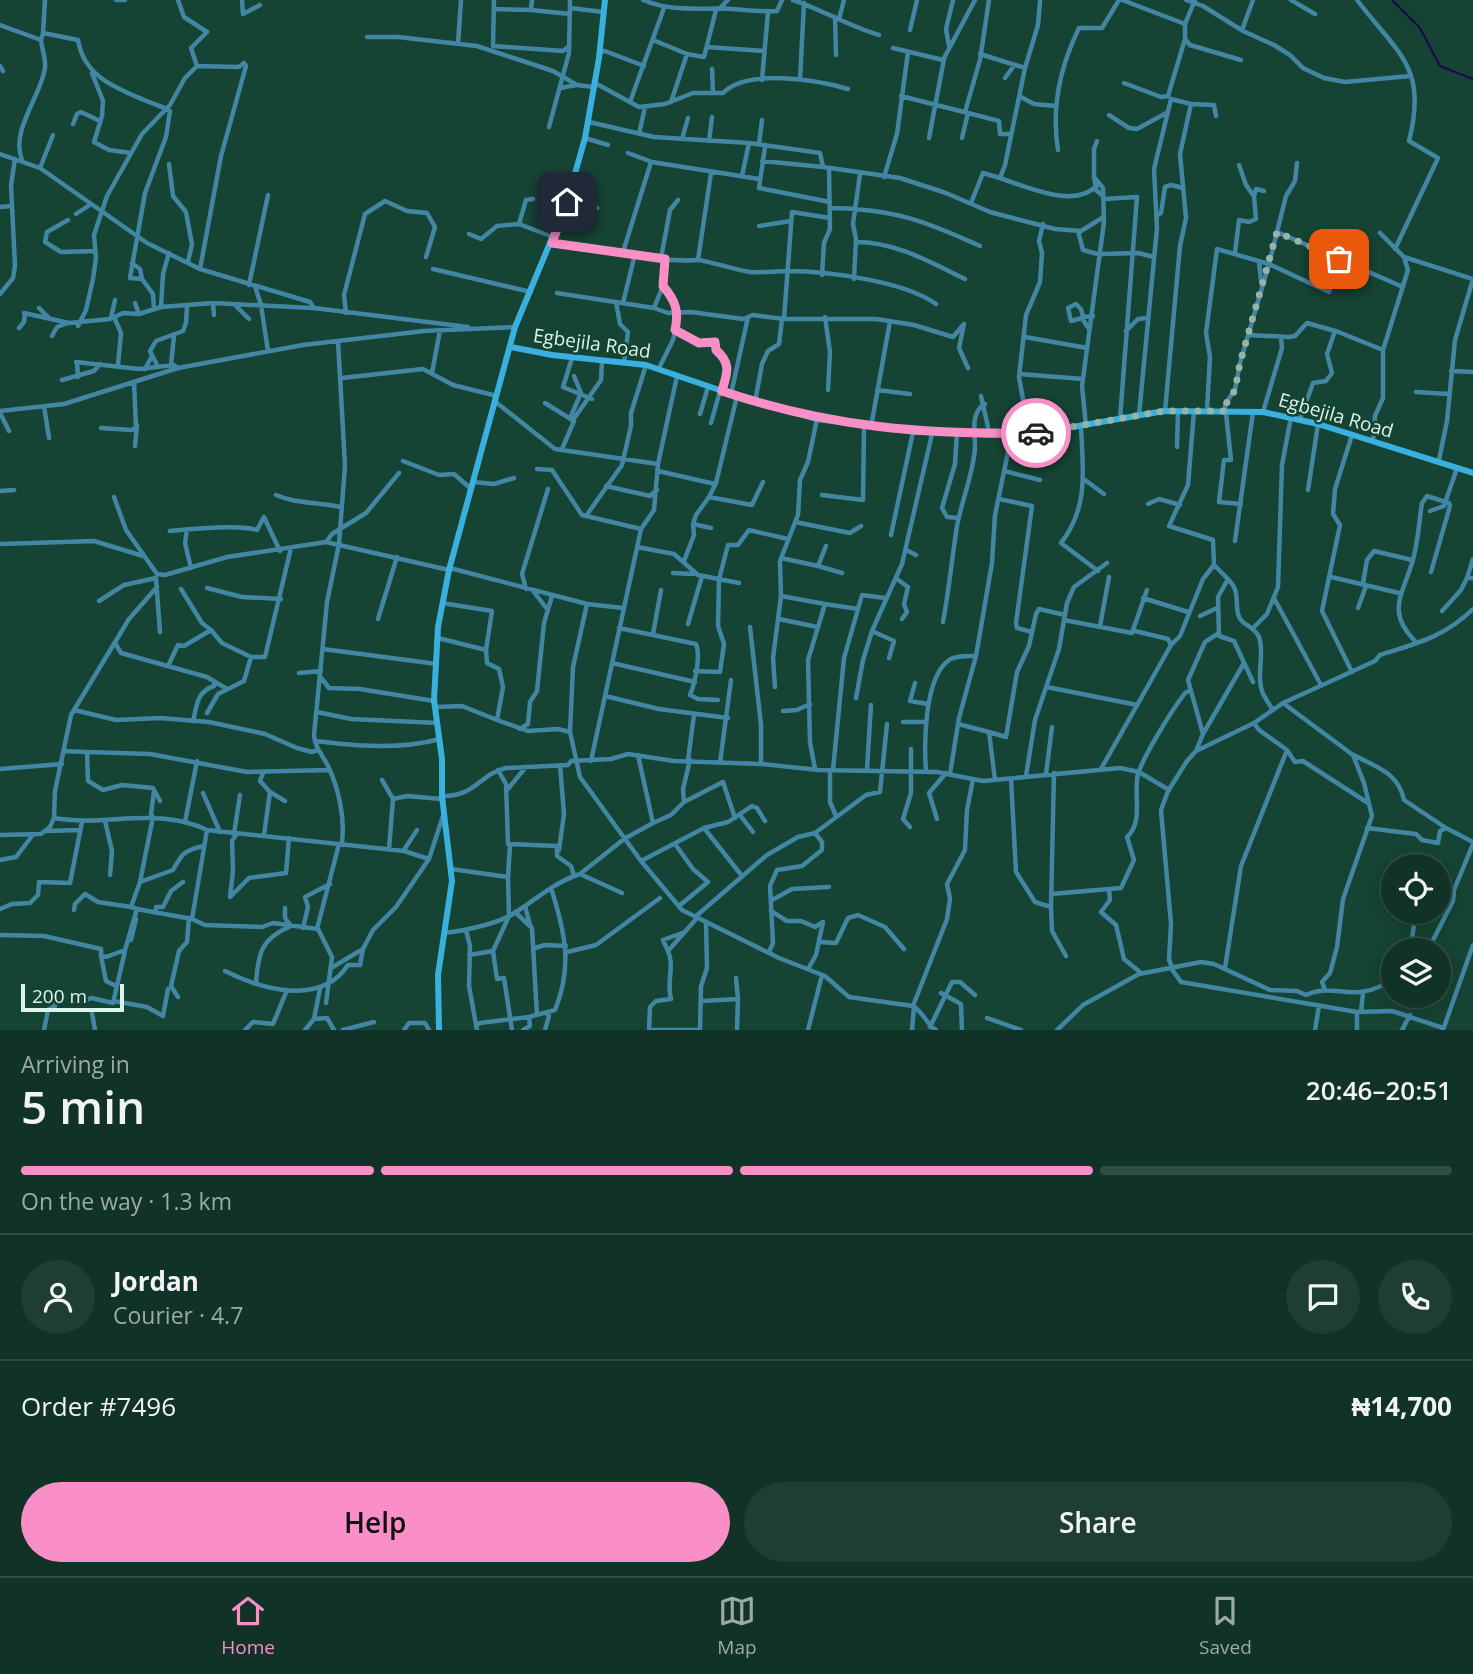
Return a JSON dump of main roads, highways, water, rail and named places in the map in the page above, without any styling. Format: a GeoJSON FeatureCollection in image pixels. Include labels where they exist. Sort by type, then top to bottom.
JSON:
{"type":"FeatureCollection","features":[{"type":"Feature","properties":{"kind":"waterway"},"geometry":{"type":"LineString","coordinates":[[1392,0],[1420,28],[1440,66],[1473,79]]}}]}
